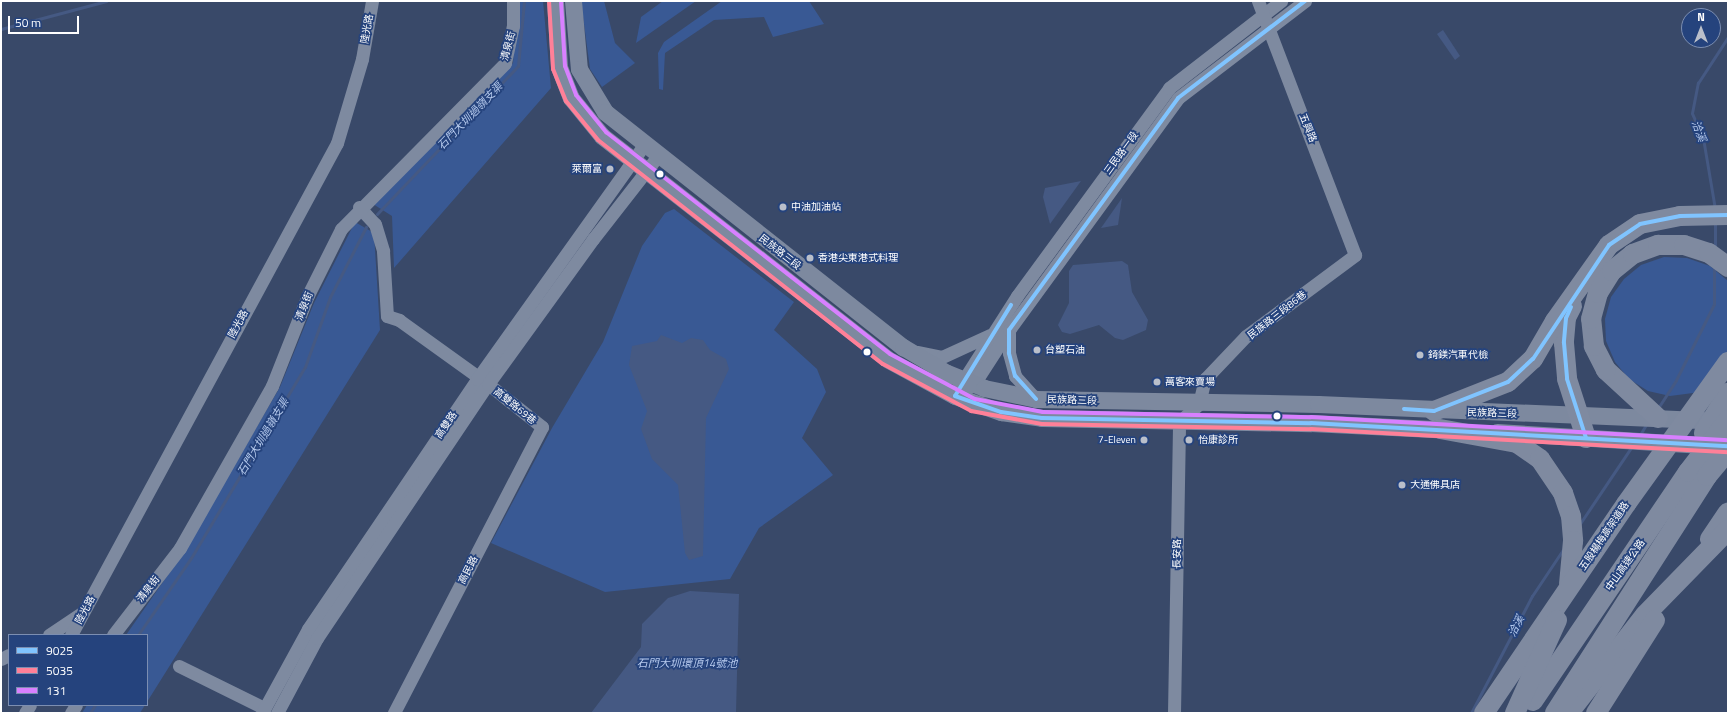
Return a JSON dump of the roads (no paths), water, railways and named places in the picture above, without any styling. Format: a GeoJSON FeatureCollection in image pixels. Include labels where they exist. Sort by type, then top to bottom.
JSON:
{"type":"FeatureCollection","features":[{"type":"Feature","properties":{"kind":"highway"},"geometry":{"type":"LineString","coordinates":[[1437,420],[1508,382],[1533,359],[1587,273],[1609,245],[1640,224],[1680,216],[1728,215]]}},
{"type":"Feature","properties":{"kind":"highway"},"geometry":{"type":"LineString","coordinates":[[1658,418],[1606,370],[1593,339],[1591,319],[1598,293],[1612,271],[1628,258],[1658,245],[1684,245],[1709,253],[1728,267]]}},
{"type":"Feature","properties":{"kind":"highway"},"geometry":{"type":"LineString","coordinates":[[1586,438],[1577,416],[1564,343],[1566,318],[1587,273]]}},
{"type":"Feature","properties":{"kind":"highway","name":"五股楊梅高架道路"},"geometry":{"type":"LineString","coordinates":[[1484,713],[1626,504],[1728,362]]}},
{"type":"Feature","properties":{"kind":"highway"},"geometry":{"type":"LineString","coordinates":[[1684,472],[1728,393]]}},
{"type":"Feature","properties":{"kind":"highway"},"geometry":{"type":"LineString","coordinates":[[1437,420],[1517,443],[1540,459],[1563,493],[1571,516],[1573,556],[1566,597],[1515,713]]}},
{"type":"Feature","properties":{"kind":"highway"},"geometry":{"type":"LineString","coordinates":[[1684,472],[1728,420]]}},
{"type":"Feature","properties":{"kind":"highway","name":"中山高速公路"},"geometry":{"type":"LineString","coordinates":[[1554,713],[1726,448]]}},
{"type":"Feature","properties":{"kind":"highway","name":"中山高速公路"},"geometry":{"type":"LineString","coordinates":[[1526,713],[1659,516],[1684,472]]}},
{"type":"Feature","properties":{"kind":"highway"},"geometry":{"type":"LineString","coordinates":[[1596,713],[1728,512]]}},
{"type":"Feature","properties":{"kind":"highway"},"geometry":{"type":"LineString","coordinates":[[1569,713],[1645,615],[1728,530]]}},
{"type":"Feature","properties":{"kind":"main road","name":"民族路三段"},"geometry":{"type":"LineString","coordinates":[[555,1],[559,67],[571,98],[602,136],[887,359],[954,396],[1002,412],[1042,418],[1179,422],[1311,423],[1577,416],[1728,420]]}},
{"type":"Feature","properties":{"kind":"main road","name":"民族路三段"},"geometry":{"type":"LineString","coordinates":[[573,1],[575,54],[585,84],[605,112],[643,146],[903,347],[968,381],[1036,399],[1199,404],[1437,420],[1586,438],[1726,448]]}},
{"type":"Feature","properties":{"kind":"street","name":"陸光路"},"geometry":{"type":"LineString","coordinates":[[72,634],[337,143],[362,59],[372,1]]}},
{"type":"Feature","properties":{"kind":"street","name":"清泉街"},"geometry":{"type":"LineString","coordinates":[[114,634],[180,548],[272,386],[308,295],[341,229],[360,207],[505,63],[513,26],[513,1]]}},
{"type":"Feature","properties":{"kind":"street","name":"五興路"},"geometry":{"type":"LineString","coordinates":[[1258,1],[1270,27],[1355,256]]}},
{"type":"Feature","properties":{"kind":"street","name":"三民路一段"},"geometry":{"type":"LineString","coordinates":[[968,381],[992,334],[1169,88],[1281,1]]}},
{"type":"Feature","properties":{"kind":"street","name":"三民路一段"},"geometry":{"type":"LineString","coordinates":[[954,396],[1009,330],[1178,98],[1305,1]]}},
{"type":"Feature","properties":{"kind":"street","name":"高雙路"},"geometry":{"type":"LineString","coordinates":[[640,166],[643,146]]}},
{"type":"Feature","properties":{"kind":"street","name":"高雙路"},"geometry":{"type":"LineString","coordinates":[[263,711],[308,629],[483,382],[640,166],[657,157]]}},
{"type":"Feature","properties":{"kind":"street","name":"高雙路69巷"},"geometry":{"type":"LineString","coordinates":[[360,207],[375,224],[383,251],[387,316],[399,320],[542,427]]}},
{"type":"Feature","properties":{"kind":"street","name":"民族路三段86巷"},"geometry":{"type":"LineString","coordinates":[[1199,404],[1205,379],[1246,336],[1355,256]]}},
{"type":"Feature","properties":{"kind":"street"},"geometry":{"type":"LineString","coordinates":[[1009,330],[1009,353],[1015,376],[1036,399]]}},
{"type":"Feature","properties":{"kind":"street","name":"三民路一段"},"geometry":{"type":"LineString","coordinates":[[903,347],[942,357],[992,334]]}},
{"type":"Feature","properties":{"kind":"street","name":"高雙路"},"geometry":{"type":"LineString","coordinates":[[277,713],[317,638],[483,382]]}},
{"type":"Feature","properties":{"kind":"street"},"geometry":{"type":"LineString","coordinates":[[1179,422],[1199,404]]}},
{"type":"Feature","properties":{"kind":"street","name":"長安路"},"geometry":{"type":"LineString","coordinates":[[1174,713],[1179,422]]}},
{"type":"Feature","properties":{"kind":"street","name":"高民路"},"geometry":{"type":"LineString","coordinates":[[394,713],[542,427]]}},
{"type":"Feature","properties":{"kind":"street"},"geometry":{"type":"LineString","coordinates":[[50,634],[83,612]]}},
{"type":"Feature","properties":{"kind":"street"},"geometry":{"type":"LineString","coordinates":[[179,666],[263,711]]}},
{"type":"Feature","properties":{"kind":"water"},"geometry":{"type":"Polygon","coordinates":[[[1443,30],[1460,56],[1455,60],[1437,34],[1443,30]]]}},
{"type":"Feature","properties":{"kind":"water"},"geometry":{"type":"Polygon","coordinates":[[[1081,181],[1050,224],[1043,197],[1045,188],[1081,181]]]}},
{"type":"Feature","properties":{"kind":"water"},"geometry":{"type":"Polygon","coordinates":[[[1122,198],[1118,225],[1101,228],[1122,198]]]}},
{"type":"Feature","properties":{"kind":"water"},"geometry":{"type":"Polygon","coordinates":[[[1122,261],[1128,265],[1132,292],[1148,320],[1146,330],[1123,340],[1115,338],[1099,325],[1070,334],[1062,332],[1058,325],[1069,303],[1069,271],[1073,265],[1122,261]]]}},
{"type":"Feature","properties":{"kind":"water"},"geometry":{"type":"Polygon","coordinates":[[[661,335],[682,343],[691,338],[703,340],[710,350],[726,359],[729,369],[706,418],[703,556],[689,560],[685,553],[678,485],[652,459],[641,429],[647,411],[629,365],[632,346],[657,341],[661,335]]]}},
{"type":"Feature","properties":{"kind":"water","name":"石門大圳環頂14號池"},"geometry":{"type":"Polygon","coordinates":[[[690,591],[739,594],[736,713],[591,713],[641,647],[642,624],[668,598],[690,591]]]}},
{"type":"Feature","properties":{"kind":"waterway","name":"石門大圳過嶺支渠"},"geometry":{"type":"LineString","coordinates":[[1,29],[106,1]]}},
{"type":"Feature","properties":{"kind":"waterway","name":"石門大圳過嶺支渠"},"geometry":{"type":"LineString","coordinates":[[377,214],[518,66],[524,1]]}},
{"type":"Feature","properties":{"kind":"waterway","name":"洽溪"},"geometry":{"type":"LineString","coordinates":[[1715,209],[1703,138],[1692,113],[1698,83],[1728,37]]}},
{"type":"Feature","properties":{"kind":"waterway","name":"洽溪"},"geometry":{"type":"LineString","coordinates":[[1715,222],[1715,248]]}},
{"type":"Feature","properties":{"kind":"waterway","name":"石門大圳過嶺支渠"},"geometry":{"type":"LineString","coordinates":[[139,634],[191,558],[305,367],[330,297],[366,227]]}},
{"type":"Feature","properties":{"kind":"waterway","name":"洽溪"},"geometry":{"type":"LineString","coordinates":[[1658,408],[1676,380],[1714,304],[1714,266]]}},
{"type":"Feature","properties":{"kind":"waterway","name":"洽溪"},"geometry":{"type":"LineString","coordinates":[[1641,433],[1647,423]]}},
{"type":"Feature","properties":{"kind":"waterway","name":"洽溪"},"geometry":{"type":"LineString","coordinates":[[1579,525],[1630,449]]}},
{"type":"Feature","properties":{"kind":"waterway","name":"洽溪"},"geometry":{"type":"LineString","coordinates":[[1471,713],[1532,596],[1564,548]]}},
{"type":"Feature","properties":{"kind":"waterway","name":"石門大圳過嶺支渠"},"geometry":{"type":"LineString","coordinates":[[90,713],[94,706]]}},
{"type":"Feature","properties":{"kind":"place","name":"萊爾富"},"geometry":{"type":"Point","coordinates":[610,169]}},
{"type":"Feature","properties":{"kind":"place","name":"中油加油站"},"geometry":{"type":"Point","coordinates":[783,207]}},
{"type":"Feature","properties":{"kind":"place","name":"香港尖東港式料理"},"geometry":{"type":"Point","coordinates":[810,258]}},
{"type":"Feature","properties":{"kind":"place","name":"台塑石油"},"geometry":{"type":"Point","coordinates":[1037,350]}},
{"type":"Feature","properties":{"kind":"place","name":"錡鎂汽車代檢"},"geometry":{"type":"Point","coordinates":[1420,355]}},
{"type":"Feature","properties":{"kind":"place","name":"萬客來賣場"},"geometry":{"type":"Point","coordinates":[1157,382]}},
{"type":"Feature","properties":{"kind":"place","name":"7-Eleven"},"geometry":{"type":"Point","coordinates":[1144,440]}},
{"type":"Feature","properties":{"kind":"place","name":"怡康診所"},"geometry":{"type":"Point","coordinates":[1189,440]}},
{"type":"Feature","properties":{"kind":"place","name":"大通佛具店"},"geometry":{"type":"Point","coordinates":[1402,485]}}]}
